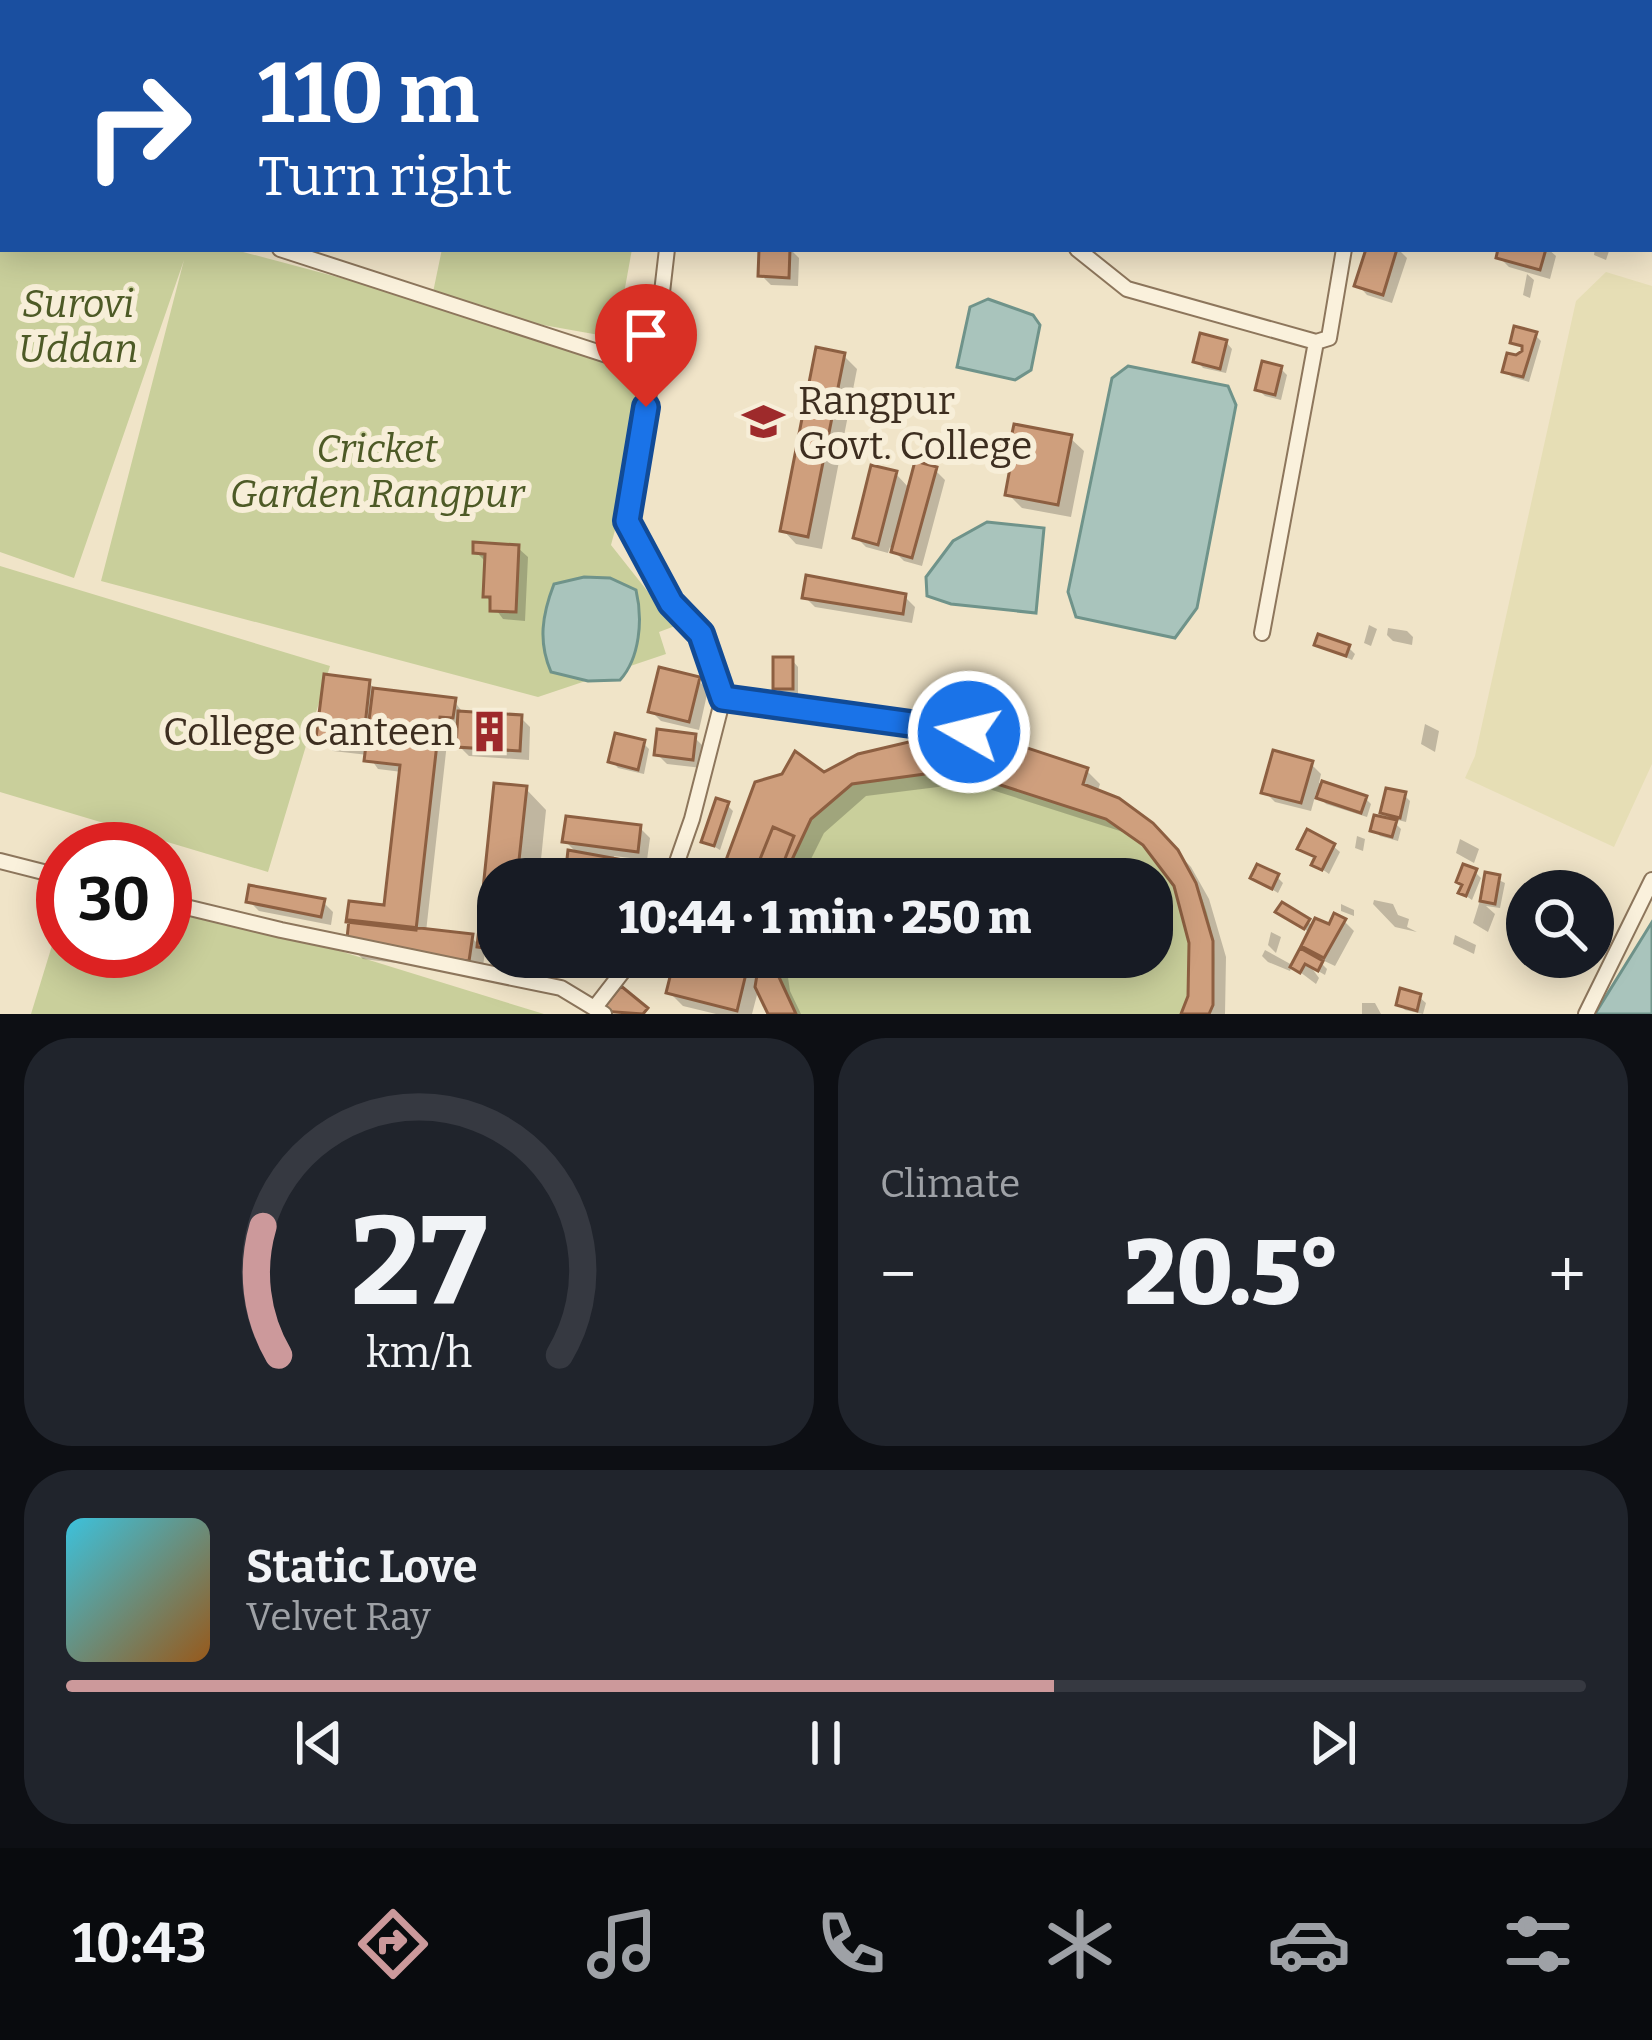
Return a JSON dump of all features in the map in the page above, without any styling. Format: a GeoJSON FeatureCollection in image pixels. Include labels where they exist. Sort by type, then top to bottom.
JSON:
{"type":"FeatureCollection","features":[{"type":"Feature","properties":{"kind":"street"},"geometry":{"type":"LineString","coordinates":[[289,252],[653,370]]}},
{"type":"Feature","properties":{"kind":"street"},"geometry":{"type":"LineString","coordinates":[[668,252],[627,521],[671,603],[701,634],[723,698],[678,858]]}},
{"type":"Feature","properties":{"kind":"street"},"geometry":{"type":"LineString","coordinates":[[1081,252],[1127,290],[1316,342],[1329,338],[1343,252]]}},
{"type":"Feature","properties":{"kind":"street"},"geometry":{"type":"LineString","coordinates":[[1262,633],[1316,342]]}},
{"type":"Feature","properties":{"kind":"street"},"geometry":{"type":"LineString","coordinates":[[723,698],[1010,738]]}},
{"type":"Feature","properties":{"kind":"street"},"geometry":{"type":"LineString","coordinates":[[0,861],[36,870]]}},
{"type":"Feature","properties":{"kind":"street"},"geometry":{"type":"LineString","coordinates":[[1586,1014],[1652,880]]}},
{"type":"Feature","properties":{"kind":"street"},"geometry":{"type":"LineString","coordinates":[[192,909],[561,988],[600,1010],[621,978]]}},
{"type":"Feature","properties":{"kind":"shaded area"},"geometry":{"type":"Polygon","coordinates":[[[1606,272],[1652,286],[1652,764],[1614,847],[1465,778],[1475,756],[1576,301],[1606,272]]]}},
{"type":"Feature","properties":{"kind":"green space","name":"Cricket Garden Rangpur"},"geometry":{"type":"Polygon","coordinates":[[[0,252],[243,252],[431,302],[441,252],[631,252],[616,338],[471,312],[660,362],[611,545],[675,626],[659,632],[666,654],[538,697],[101,581],[184,260],[74,578],[0,552],[0,252]]]}},
{"type":"Feature","properties":{"kind":"green space"},"geometry":{"type":"Polygon","coordinates":[[[0,566],[330,666],[268,872],[192,849],[192,822],[100,822],[0,792],[0,566]]]}},
{"type":"Feature","properties":{"kind":"green space"},"geometry":{"type":"Polygon","coordinates":[[[1003,740],[1088,768],[1084,784],[1132,809],[1170,844],[1185,864],[1207,912],[1214,956],[1209,1014],[768,1014],[763,978],[1173,978],[1173,858],[731,858],[795,751],[824,772],[867,752],[909,743],[951,744],[998,755],[1003,740]]]}},
{"type":"Feature","properties":{"kind":"green space"},"geometry":{"type":"Polygon","coordinates":[[[192,905],[544,1014],[31,1014],[42,978],[192,978],[192,905]]]}},
{"type":"Feature","properties":{"kind":"water"},"geometry":{"type":"Polygon","coordinates":[[[988,299],[1033,315],[1040,325],[1031,370],[1015,380],[957,367],[970,307],[988,299]]]}},
{"type":"Feature","properties":{"kind":"water"},"geometry":{"type":"Polygon","coordinates":[[[1128,366],[1228,386],[1236,405],[1197,608],[1175,638],[1076,617],[1068,592],[1112,378],[1128,366]]]}},
{"type":"Feature","properties":{"kind":"water"},"geometry":{"type":"Polygon","coordinates":[[[987,522],[1044,528],[1036,613],[951,604],[927,596],[926,577],[953,541],[987,522]]]}},
{"type":"Feature","properties":{"kind":"water"},"geometry":{"type":"Polygon","coordinates":[[[584,577],[610,578],[636,590],[638,638],[620,680],[588,681],[551,672],[547,661],[543,628],[554,584],[584,577]]]}},
{"type":"Feature","properties":{"kind":"water"},"geometry":{"type":"Polygon","coordinates":[[[1652,922],[1652,1014],[1595,1014],[1652,922]]]}},
{"type":"Feature","properties":{"kind":"building"},"geometry":{"type":"Polygon","coordinates":[[[759,252],[790,252],[789,278],[758,276],[759,252]]]}},
{"type":"Feature","properties":{"kind":"building"},"geometry":{"type":"Polygon","coordinates":[[[1365,252],[1396,252],[1383,295],[1354,286],[1365,252]]]}},
{"type":"Feature","properties":{"kind":"building"},"geometry":{"type":"Polygon","coordinates":[[[1497,252],[1545,252],[1540,270],[1496,258],[1497,252]]]}},
{"type":"Feature","properties":{"kind":"building"},"geometry":{"type":"Polygon","coordinates":[[[1514,326],[1537,332],[1523,377],[1502,372],[1507,353],[1522,351],[1522,346],[1510,343],[1514,326]]]}},
{"type":"Feature","properties":{"kind":"building"},"geometry":{"type":"Polygon","coordinates":[[[1200,333],[1227,340],[1220,369],[1193,362],[1200,333]]]}},
{"type":"Feature","properties":{"kind":"building"},"geometry":{"type":"Polygon","coordinates":[[[816,347],[845,353],[808,537],[780,531],[816,347]]]}},
{"type":"Feature","properties":{"kind":"building"},"geometry":{"type":"Polygon","coordinates":[[[1262,361],[1282,366],[1275,395],[1255,390],[1262,361]]]}},
{"type":"Feature","properties":{"kind":"building"},"geometry":{"type":"Polygon","coordinates":[[[1014,424],[1072,435],[1058,505],[1005,495],[1010,468],[998,465],[1003,441],[1010,443],[1014,424]]]}},
{"type":"Feature","properties":{"kind":"building"},"geometry":{"type":"Polygon","coordinates":[[[915,461],[937,467],[912,558],[891,552],[915,461]]]}},
{"type":"Feature","properties":{"kind":"building"},"geometry":{"type":"Polygon","coordinates":[[[871,465],[897,471],[878,545],[853,538],[871,465]]]}},
{"type":"Feature","properties":{"kind":"building"},"geometry":{"type":"Polygon","coordinates":[[[473,542],[519,545],[516,612],[490,611],[490,597],[483,597],[485,554],[473,553],[473,542]]]}},
{"type":"Feature","properties":{"kind":"building"},"geometry":{"type":"Polygon","coordinates":[[[806,575],[906,594],[903,614],[802,598],[806,575]]]}},
{"type":"Feature","properties":{"kind":"building"},"geometry":{"type":"Polygon","coordinates":[[[1318,634],[1350,645],[1346,656],[1314,645],[1318,634]]]}},
{"type":"Feature","properties":{"kind":"building"},"geometry":{"type":"Polygon","coordinates":[[[773,657],[793,657],[793,689],[773,689],[773,657]]]}},
{"type":"Feature","properties":{"kind":"building"},"geometry":{"type":"Polygon","coordinates":[[[659,667],[700,677],[689,722],[648,712],[659,667]]]}},
{"type":"Feature","properties":{"kind":"building"},"geometry":{"type":"Polygon","coordinates":[[[324,674],[370,680],[363,744],[316,738],[324,674]]]}},
{"type":"Feature","properties":{"kind":"building"},"geometry":{"type":"Polygon","coordinates":[[[373,688],[456,698],[453,718],[440,717],[416,930],[346,922],[349,901],[384,905],[400,765],[364,761],[373,688]]]}},
{"type":"Feature","properties":{"kind":"building","name":"College Canteen"},"geometry":{"type":"Polygon","coordinates":[[[458,711],[522,715],[520,751],[456,747],[458,711]]]}},
{"type":"Feature","properties":{"kind":"building"},"geometry":{"type":"Polygon","coordinates":[[[657,729],[696,734],[693,760],[654,755],[657,729]]]}},
{"type":"Feature","properties":{"kind":"building"},"geometry":{"type":"Polygon","coordinates":[[[615,733],[645,740],[638,770],[608,762],[615,733]]]}},
{"type":"Feature","properties":{"kind":"building"},"geometry":{"type":"Polygon","coordinates":[[[1003,740],[1088,768],[1083,784],[1119,798],[1153,823],[1178,850],[1196,883],[1213,941],[1209,1014],[1181,1014],[1188,996],[1189,943],[1173,885],[1173,858],[1153,858],[1143,845],[1106,819],[954,770],[852,784],[811,819],[793,858],[727,858],[755,782],[782,774],[795,751],[824,772],[858,754],[913,741],[963,744],[998,755],[1003,740]]]}},
{"type":"Feature","properties":{"kind":"building"},"geometry":{"type":"Polygon","coordinates":[[[1273,750],[1313,761],[1301,803],[1261,793],[1273,750]]]}},
{"type":"Feature","properties":{"kind":"building"},"geometry":{"type":"Polygon","coordinates":[[[1322,781],[1367,796],[1361,813],[1316,798],[1322,781]]]}},
{"type":"Feature","properties":{"kind":"building"},"geometry":{"type":"Polygon","coordinates":[[[494,783],[527,786],[519,858],[486,858],[494,783]]]}},
{"type":"Feature","properties":{"kind":"building"},"geometry":{"type":"Polygon","coordinates":[[[1386,788],[1406,792],[1400,818],[1380,813],[1386,788]]]}},
{"type":"Feature","properties":{"kind":"building"},"geometry":{"type":"Polygon","coordinates":[[[716,798],[729,802],[714,846],[701,842],[716,798]]]}},
{"type":"Feature","properties":{"kind":"building"},"geometry":{"type":"Polygon","coordinates":[[[1374,815],[1397,820],[1392,837],[1370,831],[1374,815]]]}},
{"type":"Feature","properties":{"kind":"building"},"geometry":{"type":"Polygon","coordinates":[[[566,816],[641,825],[638,852],[562,842],[566,816]]]}},
{"type":"Feature","properties":{"kind":"building"},"geometry":{"type":"Polygon","coordinates":[[[773,827],[794,836],[785,858],[760,858],[773,827]]]}},
{"type":"Feature","properties":{"kind":"building"},"geometry":{"type":"Polygon","coordinates":[[[1307,829],[1335,844],[1322,870],[1311,865],[1315,857],[1297,849],[1307,829]]]}},
{"type":"Feature","properties":{"kind":"building"},"geometry":{"type":"Polygon","coordinates":[[[568,850],[612,858],[567,858],[568,850]]]}},
{"type":"Feature","properties":{"kind":"building"},"geometry":{"type":"Polygon","coordinates":[[[1257,864],[1279,874],[1272,889],[1250,878],[1257,864]]]}},
{"type":"Feature","properties":{"kind":"building"},"geometry":{"type":"Polygon","coordinates":[[[1463,864],[1477,869],[1466,896],[1458,893],[1462,885],[1456,882],[1463,864]]]}},
{"type":"Feature","properties":{"kind":"building"},"geometry":{"type":"Polygon","coordinates":[[[1485,872],[1500,875],[1495,904],[1480,901],[1485,872]]]}},
{"type":"Feature","properties":{"kind":"building"},"geometry":{"type":"Polygon","coordinates":[[[249,885],[325,899],[321,917],[246,902],[249,885]]]}},
{"type":"Feature","properties":{"kind":"building"},"geometry":{"type":"Polygon","coordinates":[[[1282,902],[1310,919],[1304,929],[1275,912],[1282,902]]]}},
{"type":"Feature","properties":{"kind":"building"},"geometry":{"type":"Polygon","coordinates":[[[1334,913],[1346,919],[1324,958],[1301,946],[1315,918],[1329,924],[1334,913]]]}},
{"type":"Feature","properties":{"kind":"building"},"geometry":{"type":"Polygon","coordinates":[[[349,920],[473,934],[469,961],[346,947],[349,920]]]}},
{"type":"Feature","properties":{"kind":"building"},"geometry":{"type":"Polygon","coordinates":[[[1300,948],[1323,961],[1318,971],[1305,964],[1300,973],[1290,967],[1300,948]]]}},
{"type":"Feature","properties":{"kind":"building"},"geometry":{"type":"Polygon","coordinates":[[[670,978],[745,978],[737,1011],[666,993],[670,978]]]}},
{"type":"Feature","properties":{"kind":"building"},"geometry":{"type":"Polygon","coordinates":[[[756,978],[779,978],[796,1014],[768,1014],[755,987],[756,978]]]}},
{"type":"Feature","properties":{"kind":"building"},"geometry":{"type":"Polygon","coordinates":[[[621,986],[648,1008],[643,1014],[601,1011],[621,986]]]}},
{"type":"Feature","properties":{"kind":"building"},"geometry":{"type":"Polygon","coordinates":[[[1400,988],[1421,994],[1417,1011],[1396,1005],[1400,988]]]}},
{"type":"Feature","properties":{"kind":"place","name":"Rangpur Govt. College"},"geometry":{"type":"Point","coordinates":[764,422]}},
{"type":"Feature","properties":{"kind":"place","name":"College Canteen"},"geometry":{"type":"Point","coordinates":[489,731]}},
{"type":"Feature","properties":{"kind":"route"},"geometry":{"type":"LineString","coordinates":[[646,407],[627,521],[671,603],[701,634],[723,698],[969,732]]}},
{"type":"Feature","properties":{"kind":"park label","name":"Surovi Uddan"},"geometry":{"type":"Point","coordinates":[78,326]}}]}
